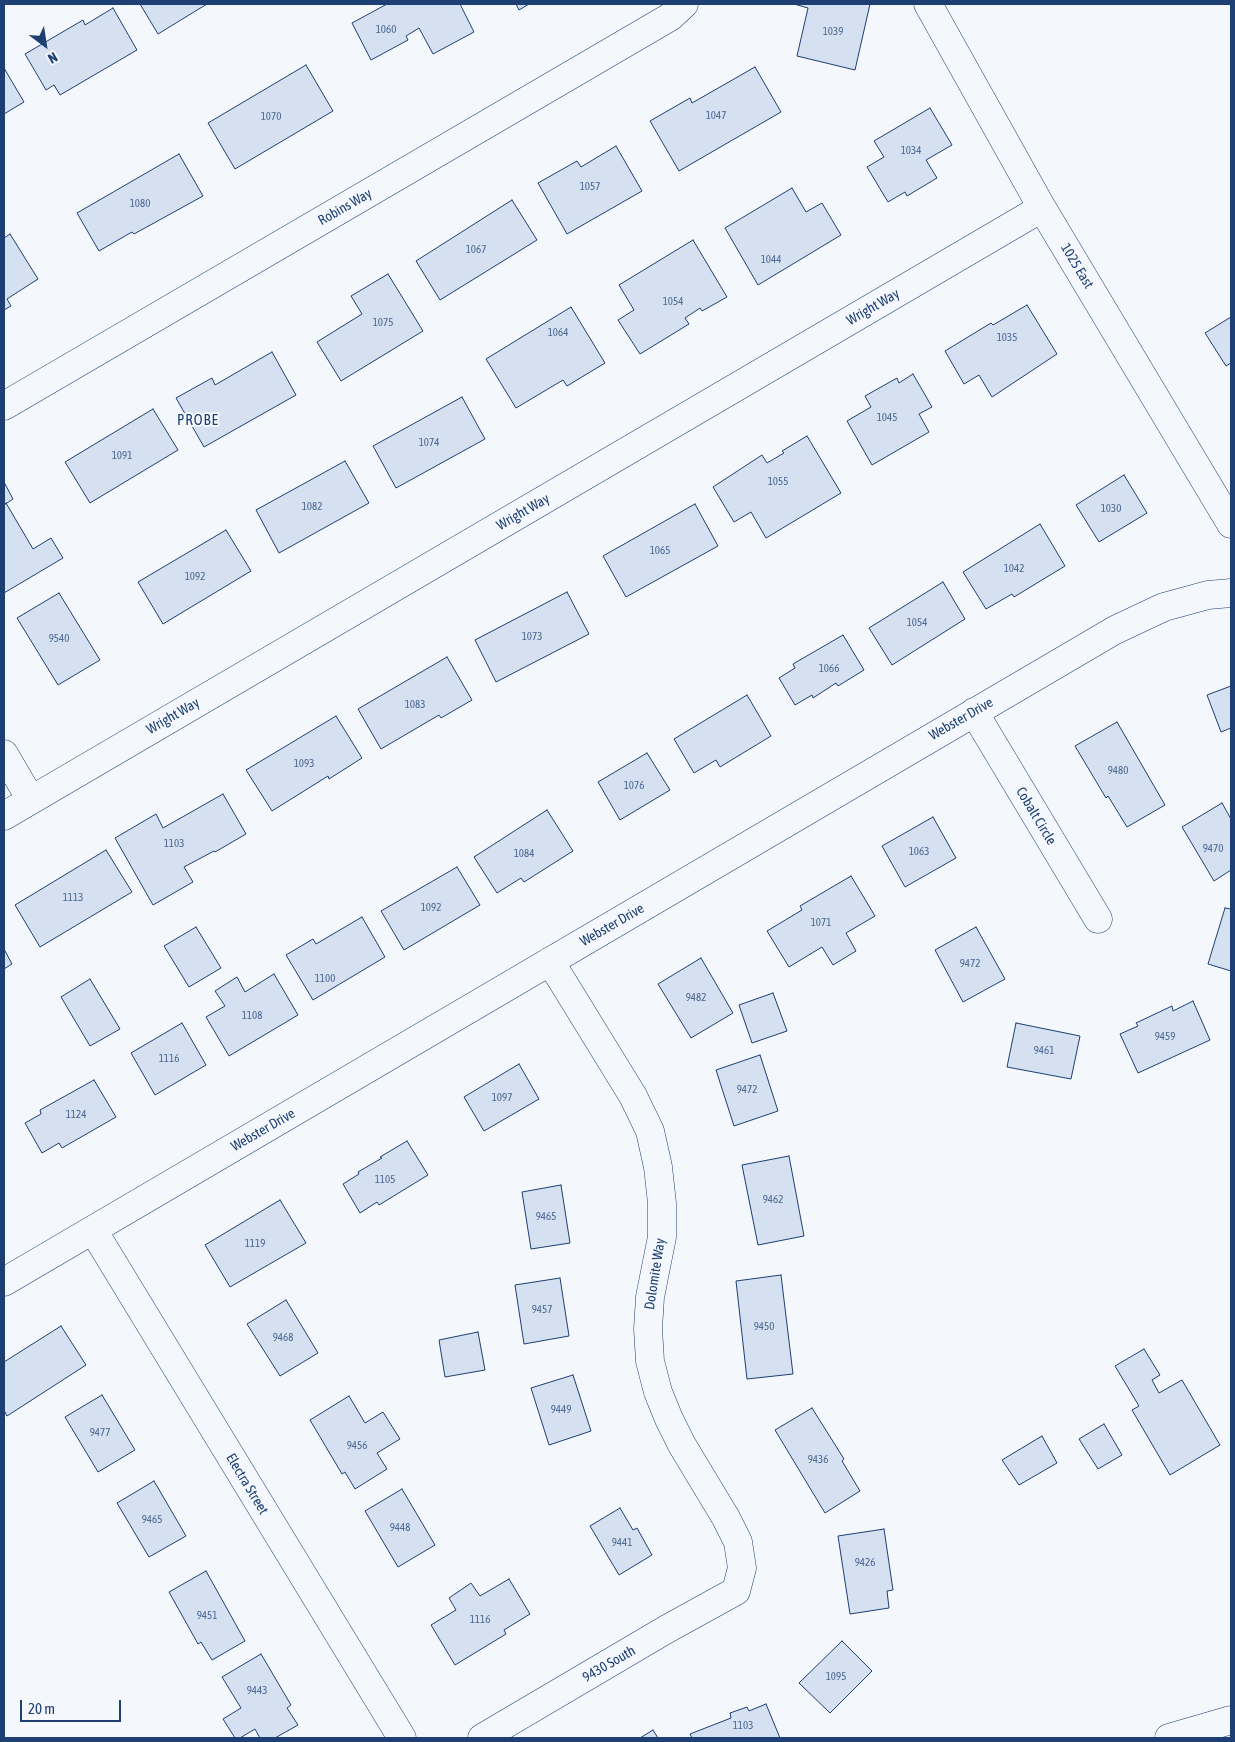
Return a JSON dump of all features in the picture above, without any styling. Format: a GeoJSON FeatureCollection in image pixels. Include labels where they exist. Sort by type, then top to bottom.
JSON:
{"type":"FeatureCollection","features":[{"type":"Feature","properties":{"kind":"street","name":"Robins Way"},"geometry":{"type":"LineString","coordinates":[[4,406],[670,17],[684,4]]}},
{"type":"Feature","properties":{"kind":"street","name":"1025 East"},"geometry":{"type":"LineString","coordinates":[[928,4],[1042,208],[1231,524]]}},
{"type":"Feature","properties":{"kind":"street","name":"Wright Way"},"geometry":{"type":"LineString","coordinates":[[4,816],[1042,208]]}},
{"type":"Feature","properties":{"kind":"street","name":"Webster Drive"},"geometry":{"type":"LineString","coordinates":[[4,1282],[1115,630],[1156,611],[1208,596],[1231,593]]}},
{"type":"Feature","properties":{"kind":"street","name":"Cobalt Circle"},"geometry":{"type":"LineString","coordinates":[[974,712],[1098,919]]}},
{"type":"Feature","properties":{"kind":"street"},"geometry":{"type":"LineString","coordinates":[[4,754],[31,800]]}},
{"type":"Feature","properties":{"kind":"street","name":"Dolomite Way"},"geometry":{"type":"LineString","coordinates":[[550,961],[633,1096],[650,1131],[658,1167],[662,1203],[662,1237],[650,1296],[648,1329],[650,1361],[658,1392],[669,1419],[738,1542],[742,1568],[736,1592]]}},
{"type":"Feature","properties":{"kind":"street","name":"Electra Street"},"geometry":{"type":"LineString","coordinates":[[93,1230],[402,1738]]}},
{"type":"Feature","properties":{"kind":"street","name":"9430 South"},"geometry":{"type":"LineString","coordinates":[[482,1738],[667,1629],[736,1592]]}},
{"type":"Feature","properties":{"kind":"street"},"geometry":{"type":"LineString","coordinates":[[1169,1738],[1231,1720]]}},
{"type":"Feature","properties":{"kind":"building"},"geometry":{"type":"Polygon","coordinates":[[[140,4],[207,4],[158,34],[140,4]]]}},
{"type":"Feature","properties":{"kind":"building"},"geometry":{"type":"Polygon","coordinates":[[[387,4],[460,4],[474,32],[433,54],[419,28],[406,36],[408,40],[371,60],[352,23],[387,4]]]}},
{"type":"Feature","properties":{"kind":"building"},"geometry":{"type":"Polygon","coordinates":[[[516,4],[529,4],[519,10],[516,4]]]}},
{"type":"Feature","properties":{"kind":"building"},"geometry":{"type":"Polygon","coordinates":[[[794,4],[870,4],[855,70],[797,56],[808,8],[794,4]]]}},
{"type":"Feature","properties":{"kind":"building"},"geometry":{"type":"Polygon","coordinates":[[[113,8],[137,50],[60,95],[54,85],[46,90],[25,54],[83,20],[85,25],[113,8]]]}},
{"type":"Feature","properties":{"kind":"building"},"geometry":{"type":"Polygon","coordinates":[[[306,65],[333,111],[235,169],[208,123],[306,65]]]}},
{"type":"Feature","properties":{"kind":"building"},"geometry":{"type":"Polygon","coordinates":[[[755,67],[781,112],[679,171],[650,121],[690,98],[692,103],[755,67]]]}},
{"type":"Feature","properties":{"kind":"building"},"geometry":{"type":"Polygon","coordinates":[[[4,68],[24,102],[4,114],[4,68]]]}},
{"type":"Feature","properties":{"kind":"building"},"geometry":{"type":"Polygon","coordinates":[[[930,108],[952,145],[926,160],[937,178],[907,196],[905,192],[888,202],[867,167],[884,157],[874,141],[930,108]]]}},
{"type":"Feature","properties":{"kind":"building"},"geometry":{"type":"Polygon","coordinates":[[[616,146],[642,191],[567,234],[538,183],[577,161],[581,167],[616,146]]]}},
{"type":"Feature","properties":{"kind":"building"},"geometry":{"type":"Polygon","coordinates":[[[179,154],[203,196],[99,251],[77,213],[179,154]]]}},
{"type":"Feature","properties":{"kind":"building"},"geometry":{"type":"Polygon","coordinates":[[[792,188],[806,212],[822,203],[841,235],[758,285],[725,228],[792,188]]]}},
{"type":"Feature","properties":{"kind":"building"},"geometry":{"type":"Polygon","coordinates":[[[512,200],[537,240],[440,300],[416,261],[512,200]]]}},
{"type":"Feature","properties":{"kind":"building"},"geometry":{"type":"Polygon","coordinates":[[[10,234],[38,279],[7,299],[11,306],[4,310],[4,238],[10,234]]]}},
{"type":"Feature","properties":{"kind":"building"},"geometry":{"type":"Polygon","coordinates":[[[693,240],[727,297],[702,311],[700,308],[685,318],[689,324],[640,354],[618,320],[634,310],[619,285],[693,240]]]}},
{"type":"Feature","properties":{"kind":"building"},"geometry":{"type":"Polygon","coordinates":[[[388,274],[423,331],[341,381],[317,342],[362,314],[351,296],[388,274]]]}},
{"type":"Feature","properties":{"kind":"building"},"geometry":{"type":"Polygon","coordinates":[[[1027,305],[1057,354],[992,397],[979,375],[964,384],[945,351],[991,323],[993,325],[1027,305]]]}},
{"type":"Feature","properties":{"kind":"building"},"geometry":{"type":"Polygon","coordinates":[[[571,307],[605,363],[567,386],[563,380],[516,408],[486,359],[571,307]]]}},
{"type":"Feature","properties":{"kind":"building"},"geometry":{"type":"Polygon","coordinates":[[[1231,317],[1231,363],[1226,366],[1205,333],[1231,317]]]}},
{"type":"Feature","properties":{"kind":"building"},"geometry":{"type":"Polygon","coordinates":[[[272,352],[296,395],[204,447],[176,398],[212,378],[215,385],[272,352]]]}},
{"type":"Feature","properties":{"kind":"building"},"geometry":{"type":"Polygon","coordinates":[[[913,374],[932,407],[919,414],[929,432],[872,465],[847,421],[871,407],[865,396],[897,378],[899,383],[913,374]]]}},
{"type":"Feature","properties":{"kind":"building"},"geometry":{"type":"Polygon","coordinates":[[[462,397],[485,439],[396,488],[373,446],[462,397]]]}},
{"type":"Feature","properties":{"kind":"building"},"geometry":{"type":"Polygon","coordinates":[[[153,409],[178,450],[90,503],[65,462],[153,409]]]}},
{"type":"Feature","properties":{"kind":"building"},"geometry":{"type":"Polygon","coordinates":[[[807,436],[841,493],[766,538],[751,512],[734,522],[713,487],[762,455],[767,463],[784,453],[782,451],[807,436]]]}},
{"type":"Feature","properties":{"kind":"building"},"geometry":{"type":"Polygon","coordinates":[[[345,461],[369,503],[279,553],[256,510],[345,461]]]}},
{"type":"Feature","properties":{"kind":"building"},"geometry":{"type":"Polygon","coordinates":[[[1124,475],[1147,513],[1099,542],[1076,505],[1124,475]]]}},
{"type":"Feature","properties":{"kind":"building"},"geometry":{"type":"Polygon","coordinates":[[[4,482],[13,499],[4,505],[4,482]]]}},
{"type":"Feature","properties":{"kind":"building"},"geometry":{"type":"Polygon","coordinates":[[[6,503],[33,549],[51,538],[63,558],[4,593],[4,505],[6,503]]]}},
{"type":"Feature","properties":{"kind":"building"},"geometry":{"type":"Polygon","coordinates":[[[695,504],[718,546],[626,597],[603,556],[695,504]]]}},
{"type":"Feature","properties":{"kind":"building"},"geometry":{"type":"Polygon","coordinates":[[[1040,524],[1065,566],[1014,597],[1012,594],[986,609],[963,572],[1040,524]]]}},
{"type":"Feature","properties":{"kind":"building"},"geometry":{"type":"Polygon","coordinates":[[[226,530],[251,571],[163,624],[138,582],[226,530]]]}},
{"type":"Feature","properties":{"kind":"building"},"geometry":{"type":"Polygon","coordinates":[[[943,582],[965,619],[892,665],[869,628],[943,582]]]}},
{"type":"Feature","properties":{"kind":"building"},"geometry":{"type":"Polygon","coordinates":[[[567,592],[589,634],[496,682],[475,640],[567,592]]]}},
{"type":"Feature","properties":{"kind":"building"},"geometry":{"type":"Polygon","coordinates":[[[59,593],[100,660],[58,685],[17,618],[59,593]]]}},
{"type":"Feature","properties":{"kind":"building"},"geometry":{"type":"Polygon","coordinates":[[[843,635],[864,670],[838,686],[836,683],[813,698],[812,695],[795,705],[779,678],[795,668],[793,664],[843,635]]]}},
{"type":"Feature","properties":{"kind":"building"},"geometry":{"type":"Polygon","coordinates":[[[447,657],[472,700],[441,718],[439,715],[381,749],[358,709],[447,657]]]}},
{"type":"Feature","properties":{"kind":"building"},"geometry":{"type":"Polygon","coordinates":[[[1231,686],[1231,728],[1221,732],[1207,695],[1231,686]]]}},
{"type":"Feature","properties":{"kind":"building"},"geometry":{"type":"Polygon","coordinates":[[[747,695],[771,736],[720,767],[716,760],[694,773],[674,739],[747,695]]]}},
{"type":"Feature","properties":{"kind":"building"},"geometry":{"type":"Polygon","coordinates":[[[336,716],[362,758],[329,779],[328,776],[272,811],[246,770],[336,716]]]}},
{"type":"Feature","properties":{"kind":"building"},"geometry":{"type":"Polygon","coordinates":[[[1117,722],[1165,805],[1127,827],[1108,796],[1106,798],[1075,746],[1117,722]]]}},
{"type":"Feature","properties":{"kind":"building"},"geometry":{"type":"Polygon","coordinates":[[[647,753],[670,790],[620,820],[598,782],[647,753]]]}},
{"type":"Feature","properties":{"kind":"building"},"geometry":{"type":"Polygon","coordinates":[[[223,794],[246,834],[184,867],[193,882],[153,905],[115,838],[156,814],[163,828],[223,794]]]}},
{"type":"Feature","properties":{"kind":"building"},"geometry":{"type":"Polygon","coordinates":[[[1222,803],[1231,819],[1231,870],[1214,881],[1182,827],[1222,803]]]}},
{"type":"Feature","properties":{"kind":"building"},"geometry":{"type":"Polygon","coordinates":[[[547,810],[573,851],[524,882],[521,878],[497,893],[474,857],[547,810]]]}},
{"type":"Feature","properties":{"kind":"building"},"geometry":{"type":"Polygon","coordinates":[[[933,817],[956,858],[905,887],[882,846],[933,817]]]}},
{"type":"Feature","properties":{"kind":"building"},"geometry":{"type":"Polygon","coordinates":[[[106,850],[132,892],[40,947],[15,905],[106,850]]]}},
{"type":"Feature","properties":{"kind":"building"},"geometry":{"type":"Polygon","coordinates":[[[457,867],[480,905],[404,950],[381,911],[457,867]]]}},
{"type":"Feature","properties":{"kind":"building"},"geometry":{"type":"Polygon","coordinates":[[[851,876],[875,916],[846,933],[856,951],[833,965],[822,947],[789,967],[767,931],[802,910],[800,906],[851,876]]]}},
{"type":"Feature","properties":{"kind":"building"},"geometry":{"type":"Polygon","coordinates":[[[1225,908],[1231,909],[1231,971],[1208,964],[1225,908]]]}},
{"type":"Feature","properties":{"kind":"building"},"geometry":{"type":"Polygon","coordinates":[[[362,917],[385,957],[313,1000],[286,955],[313,939],[316,944],[362,917]]]}},
{"type":"Feature","properties":{"kind":"building"},"geometry":{"type":"Polygon","coordinates":[[[196,927],[221,968],[189,987],[164,946],[196,927]]]}},
{"type":"Feature","properties":{"kind":"building"},"geometry":{"type":"Polygon","coordinates":[[[976,927],[1005,979],[963,1002],[935,950],[976,927]]]}},
{"type":"Feature","properties":{"kind":"building"},"geometry":{"type":"Polygon","coordinates":[[[4,949],[12,964],[4,969],[4,949]]]}},
{"type":"Feature","properties":{"kind":"building"},"geometry":{"type":"Polygon","coordinates":[[[701,958],[733,1013],[691,1038],[658,984],[701,958]]]}},
{"type":"Feature","properties":{"kind":"building"},"geometry":{"type":"Polygon","coordinates":[[[274,974],[298,1015],[229,1056],[206,1017],[225,1006],[215,991],[237,977],[245,992],[274,974]]]}},
{"type":"Feature","properties":{"kind":"building"},"geometry":{"type":"Polygon","coordinates":[[[90,979],[120,1029],[90,1046],[61,997],[90,979]]]}},
{"type":"Feature","properties":{"kind":"building"},"geometry":{"type":"Polygon","coordinates":[[[773,993],[787,1031],[752,1043],[739,1005],[773,993]]]}},
{"type":"Feature","properties":{"kind":"building"},"geometry":{"type":"Polygon","coordinates":[[[1193,1001],[1210,1040],[1138,1073],[1120,1034],[1138,1026],[1136,1023],[1172,1006],[1173,1011],[1193,1001]]]}},
{"type":"Feature","properties":{"kind":"building"},"geometry":{"type":"Polygon","coordinates":[[[182,1023],[206,1065],[155,1095],[131,1053],[182,1023]]]}},
{"type":"Feature","properties":{"kind":"building"},"geometry":{"type":"Polygon","coordinates":[[[1016,1023],[1080,1036],[1071,1079],[1007,1067],[1016,1023]]]}},
{"type":"Feature","properties":{"kind":"building"},"geometry":{"type":"Polygon","coordinates":[[[760,1055],[778,1111],[734,1126],[716,1070],[760,1055]]]}},
{"type":"Feature","properties":{"kind":"building"},"geometry":{"type":"Polygon","coordinates":[[[519,1064],[539,1099],[484,1131],[464,1097],[519,1064]]]}},
{"type":"Feature","properties":{"kind":"building"},"geometry":{"type":"Polygon","coordinates":[[[94,1080],[116,1117],[62,1148],[59,1143],[42,1153],[25,1123],[41,1114],[40,1110],[94,1080]]]}},
{"type":"Feature","properties":{"kind":"building"},"geometry":{"type":"Polygon","coordinates":[[[407,1141],[428,1175],[379,1205],[377,1202],[360,1213],[343,1184],[359,1174],[358,1172],[382,1158],[380,1157],[407,1141]]]}},
{"type":"Feature","properties":{"kind":"building"},"geometry":{"type":"Polygon","coordinates":[[[789,1156],[804,1236],[758,1245],[742,1165],[789,1156]]]}},
{"type":"Feature","properties":{"kind":"building"},"geometry":{"type":"Polygon","coordinates":[[[561,1185],[570,1243],[531,1249],[522,1192],[561,1185]]]}},
{"type":"Feature","properties":{"kind":"building"},"geometry":{"type":"Polygon","coordinates":[[[280,1200],[306,1243],[230,1287],[205,1245],[280,1200]]]}},
{"type":"Feature","properties":{"kind":"building"},"geometry":{"type":"Polygon","coordinates":[[[781,1275],[793,1374],[747,1379],[736,1281],[781,1275]]]}},
{"type":"Feature","properties":{"kind":"building"},"geometry":{"type":"Polygon","coordinates":[[[560,1278],[569,1336],[524,1344],[515,1285],[560,1278]]]}},
{"type":"Feature","properties":{"kind":"building"},"geometry":{"type":"Polygon","coordinates":[[[286,1300],[318,1353],[280,1376],[247,1324],[286,1300]]]}},
{"type":"Feature","properties":{"kind":"building"},"geometry":{"type":"Polygon","coordinates":[[[61,1326],[86,1365],[7,1416],[4,1410],[4,1362],[61,1326]]]}},
{"type":"Feature","properties":{"kind":"building"},"geometry":{"type":"Polygon","coordinates":[[[478,1332],[485,1370],[445,1377],[439,1340],[478,1332]]]}},
{"type":"Feature","properties":{"kind":"building"},"geometry":{"type":"Polygon","coordinates":[[[1144,1349],[1160,1375],[1152,1380],[1159,1393],[1182,1380],[1220,1445],[1170,1475],[1132,1410],[1139,1406],[1115,1366],[1144,1349]]]}},
{"type":"Feature","properties":{"kind":"building"},"geometry":{"type":"Polygon","coordinates":[[[573,1375],[591,1431],[549,1445],[531,1388],[573,1375]]]}},
{"type":"Feature","properties":{"kind":"building"},"geometry":{"type":"Polygon","coordinates":[[[102,1395],[135,1450],[98,1472],[65,1417],[102,1395]]]}},
{"type":"Feature","properties":{"kind":"building"},"geometry":{"type":"Polygon","coordinates":[[[349,1396],[365,1423],[383,1412],[400,1439],[377,1453],[387,1469],[355,1489],[345,1472],[342,1474],[310,1420],[349,1396]]]}},
{"type":"Feature","properties":{"kind":"building"},"geometry":{"type":"Polygon","coordinates":[[[812,1408],[844,1459],[842,1461],[860,1491],[825,1513],[775,1430],[812,1408]]]}},
{"type":"Feature","properties":{"kind":"building"},"geometry":{"type":"Polygon","coordinates":[[[1104,1424],[1122,1455],[1098,1469],[1079,1439],[1104,1424]]]}},
{"type":"Feature","properties":{"kind":"building"},"geometry":{"type":"Polygon","coordinates":[[[1042,1436],[1057,1463],[1019,1485],[1002,1460],[1042,1436]]]}},
{"type":"Feature","properties":{"kind":"building"},"geometry":{"type":"Polygon","coordinates":[[[154,1481],[186,1536],[149,1557],[117,1503],[154,1481]]]}},
{"type":"Feature","properties":{"kind":"building"},"geometry":{"type":"Polygon","coordinates":[[[402,1489],[435,1545],[398,1567],[365,1511],[402,1489]]]}},
{"type":"Feature","properties":{"kind":"building"},"geometry":{"type":"Polygon","coordinates":[[[620,1508],[633,1530],[637,1528],[652,1555],[619,1575],[590,1526],[620,1508]]]}},
{"type":"Feature","properties":{"kind":"building"},"geometry":{"type":"Polygon","coordinates":[[[884,1529],[893,1590],[887,1591],[889,1608],[850,1614],[838,1536],[884,1529]]]}},
{"type":"Feature","properties":{"kind":"building"},"geometry":{"type":"Polygon","coordinates":[[[206,1571],[245,1641],[212,1660],[201,1642],[198,1644],[169,1592],[206,1571]]]}},
{"type":"Feature","properties":{"kind":"building"},"geometry":{"type":"Polygon","coordinates":[[[509,1579],[530,1614],[504,1630],[506,1634],[455,1665],[431,1625],[456,1610],[449,1598],[471,1583],[480,1596],[509,1579]]]}},
{"type":"Feature","properties":{"kind":"building"},"geometry":{"type":"Polygon","coordinates":[[[842,1641],[872,1671],[830,1713],[799,1683],[842,1641]]]}},
{"type":"Feature","properties":{"kind":"building"},"geometry":{"type":"Polygon","coordinates":[[[261,1654],[291,1705],[287,1708],[298,1725],[275,1738],[260,1738],[255,1729],[240,1738],[235,1738],[223,1719],[241,1708],[222,1677],[261,1654]]]}},
{"type":"Feature","properties":{"kind":"building"},"geometry":{"type":"Polygon","coordinates":[[[766,1704],[780,1738],[692,1738],[690,1734],[731,1718],[730,1713],[747,1707],[749,1711],[766,1704]]]}},
{"type":"Feature","properties":{"kind":"building"},"geometry":{"type":"Polygon","coordinates":[[[653,1730],[658,1738],[640,1738],[653,1730]]]}},
{"type":"Feature","properties":{"kind":"district","name":"PROBE"},"geometry":{"type":"Point","coordinates":[198,420]}}]}
